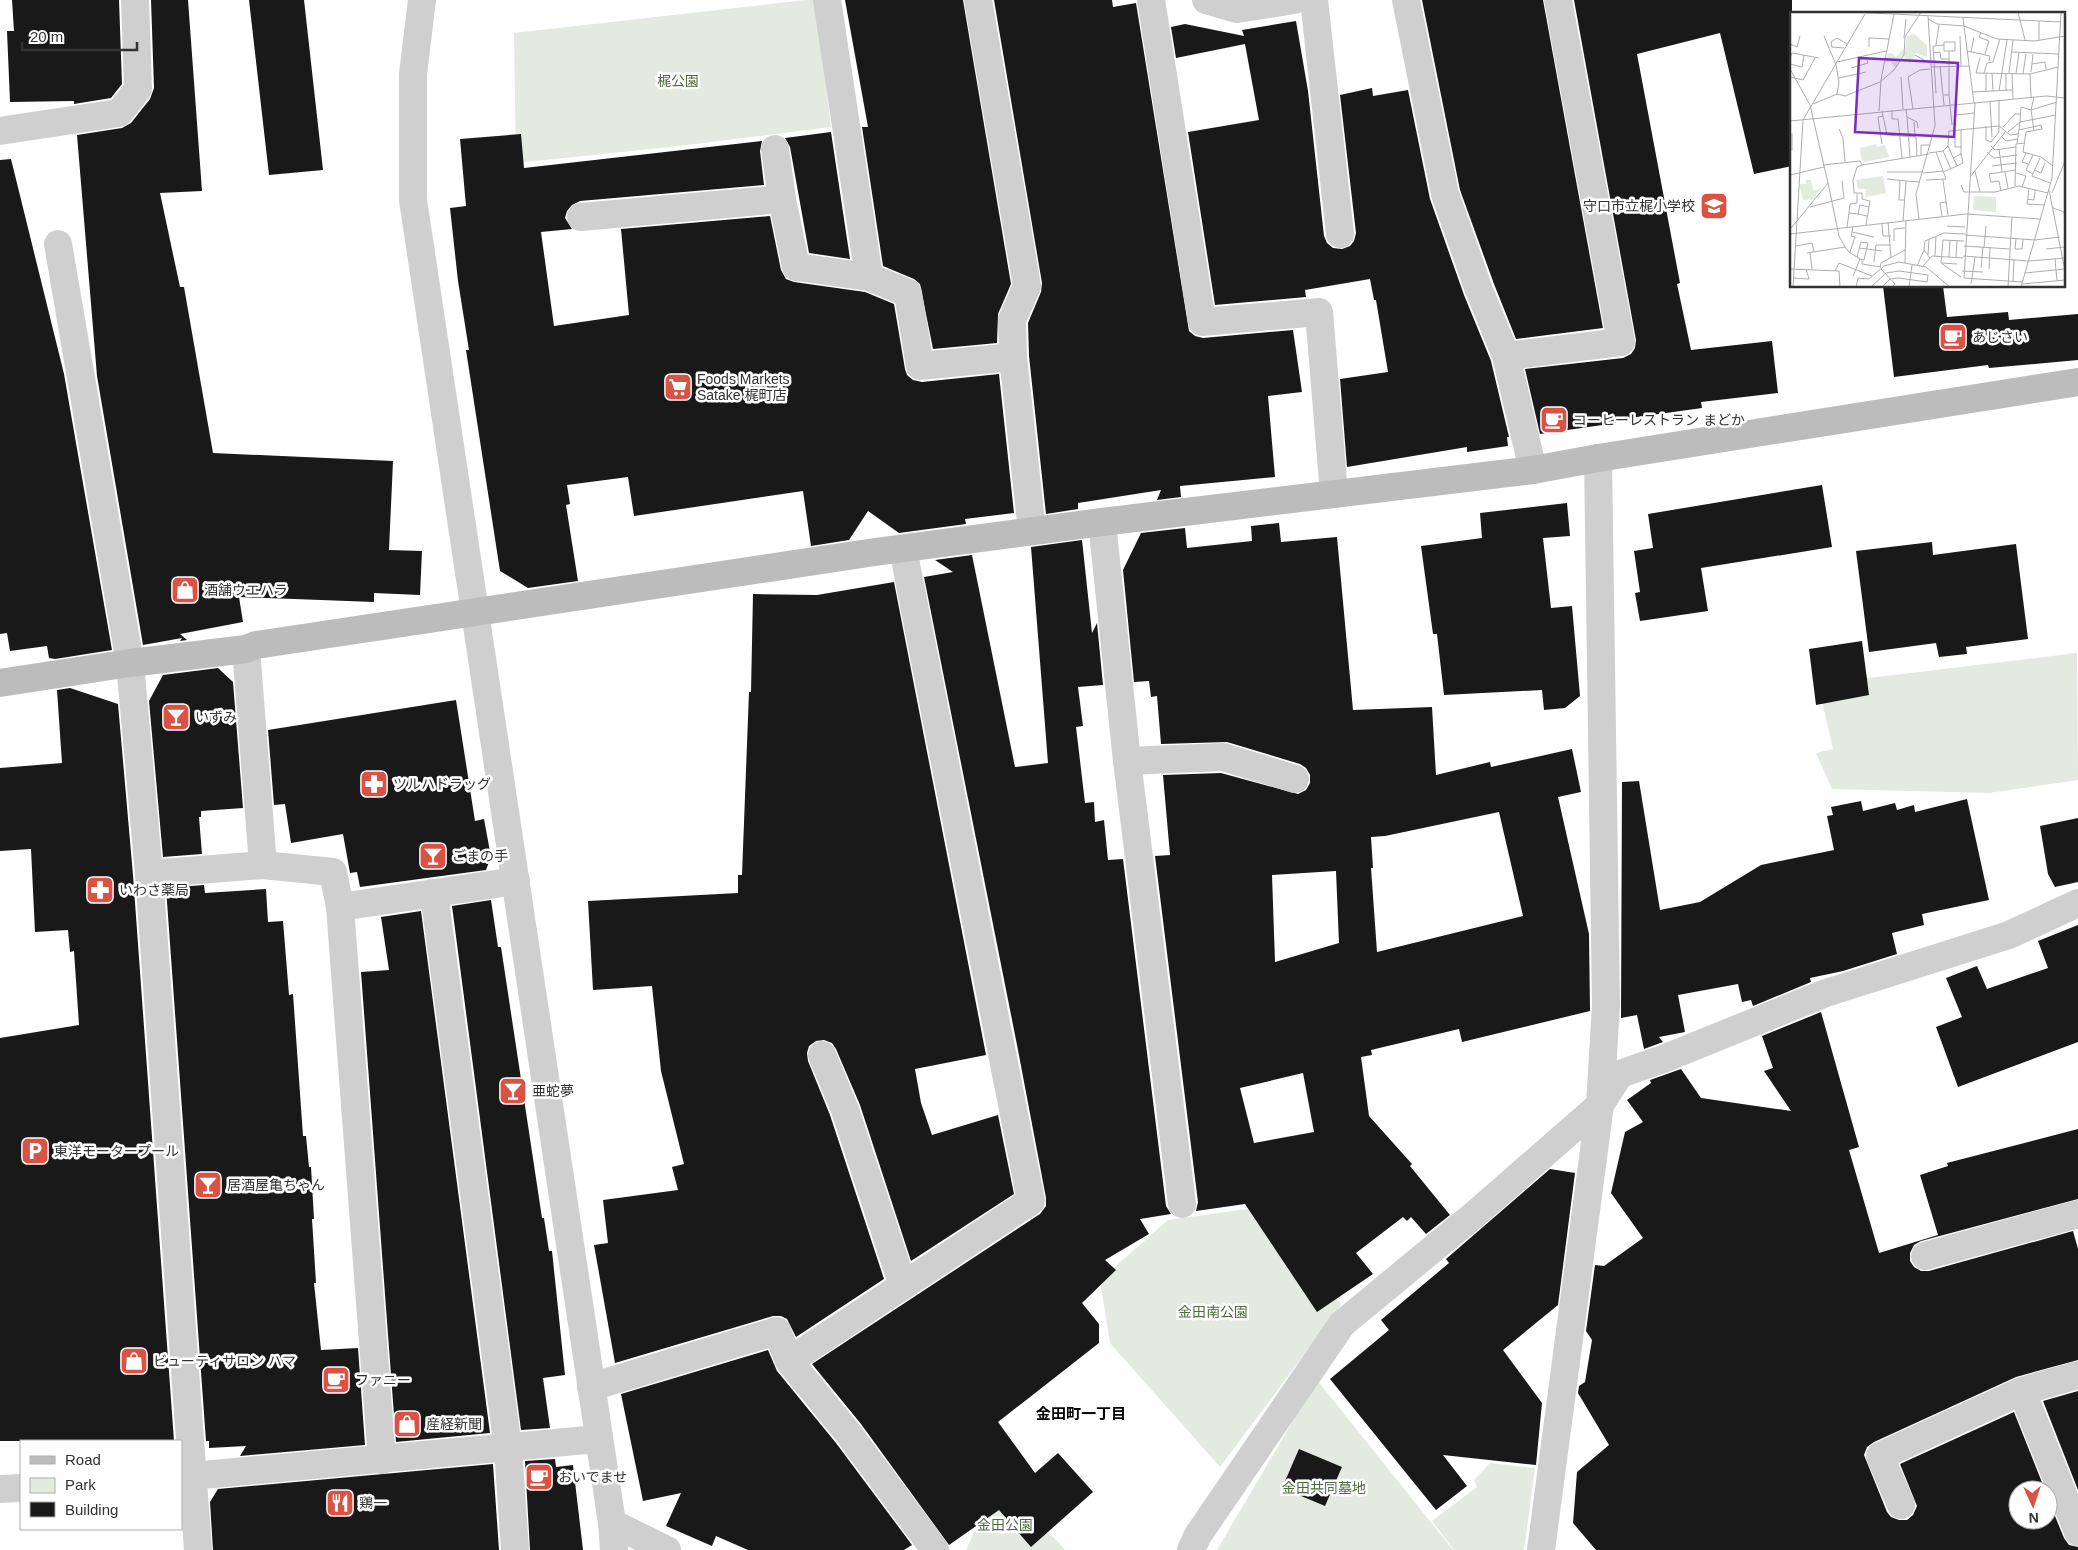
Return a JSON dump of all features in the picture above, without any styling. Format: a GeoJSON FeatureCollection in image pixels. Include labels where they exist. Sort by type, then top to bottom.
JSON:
{"type":"FeatureCollection","features":[{"type":"Feature","properties":{"kind":"street"},"geometry":{"type":"LineString","coordinates":[[0,131],[119,113],[138,89],[135,0]]}},
{"type":"Feature","properties":{"kind":"street"},"geometry":{"type":"LineString","coordinates":[[422,0],[412,74],[413,200],[612,1523],[614,1550]]}},
{"type":"Feature","properties":{"kind":"street"},"geometry":{"type":"LineString","coordinates":[[827,0],[869,277]]}},
{"type":"Feature","properties":{"kind":"street"},"geometry":{"type":"LineString","coordinates":[[978,0],[1027,286],[1012,320],[1013,357],[1032,531]]}},
{"type":"Feature","properties":{"kind":"street"},"geometry":{"type":"LineString","coordinates":[[1151,0],[1202,322],[1319,312],[1334,494]]}},
{"type":"Feature","properties":{"kind":"street"},"geometry":{"type":"LineString","coordinates":[[1206,0],[1237,9],[1294,0]]}},
{"type":"Feature","properties":{"kind":"street"},"geometry":{"type":"LineString","coordinates":[[1314,0],[1340,234]]}},
{"type":"Feature","properties":{"kind":"street"},"geometry":{"type":"LineString","coordinates":[[1406,0],[1446,194],[1479,290],[1506,356],[1533,470]]}},
{"type":"Feature","properties":{"kind":"street"},"geometry":{"type":"LineString","coordinates":[[1506,356],[1621,342],[1558,0]]}},
{"type":"Feature","properties":{"kind":"street"},"geometry":{"type":"LineString","coordinates":[[775,149],[782,199],[796,267],[869,277],[908,293],[920,366],[1013,357]]}},
{"type":"Feature","properties":{"kind":"street"},"geometry":{"type":"LineString","coordinates":[[581,217],[782,199]]}},
{"type":"Feature","properties":{"kind":"street"},"geometry":{"type":"LineString","coordinates":[[58,244],[130,663],[149,874],[187,1476],[198,1550]]}},
{"type":"Feature","properties":{"kind":"street"},"geometry":{"type":"LineString","coordinates":[[0,683],[130,663],[246,649],[256,645],[1032,531],[1533,470],[2078,382]]}},
{"type":"Feature","properties":{"kind":"street"},"geometry":{"type":"LineString","coordinates":[[1541,1550],[1600,1105],[1606,1006],[1598,458]]}},
{"type":"Feature","properties":{"kind":"street"},"geometry":{"type":"LineString","coordinates":[[1102,522],[1127,760],[1182,1204]]}},
{"type":"Feature","properties":{"kind":"street"},"geometry":{"type":"LineString","coordinates":[[789,1361],[1031,1202],[903,549]]}},
{"type":"Feature","properties":{"kind":"street"},"geometry":{"type":"LineString","coordinates":[[246,649],[263,865]]}},
{"type":"Feature","properties":{"kind":"street"},"geometry":{"type":"LineString","coordinates":[[1127,760],[1223,757],[1295,778]]}},
{"type":"Feature","properties":{"kind":"street"},"geometry":{"type":"LineString","coordinates":[[149,874],[263,865],[333,872],[340,907],[382,1460]]}},
{"type":"Feature","properties":{"kind":"street"},"geometry":{"type":"LineString","coordinates":[[340,907],[516,881]]}},
{"type":"Feature","properties":{"kind":"street"},"geometry":{"type":"LineString","coordinates":[[434,893],[508,1448],[515,1550]]}},
{"type":"Feature","properties":{"kind":"street"},"geometry":{"type":"LineString","coordinates":[[1191,1550],[1198,1535],[1342,1324],[1474,1215],[1600,1105],[1620,1074],[1663,1059],[1826,993],[2009,934],[2078,903]]}},
{"type":"Feature","properties":{"kind":"street"},"geometry":{"type":"LineString","coordinates":[[822,1055],[845,1110],[903,1286]]}},
{"type":"Feature","properties":{"kind":"street"},"geometry":{"type":"LineString","coordinates":[[1925,1256],[2078,1214]]}},
{"type":"Feature","properties":{"kind":"street"},"geometry":{"type":"LineString","coordinates":[[591,1387],[776,1331],[789,1361],[848,1433],[935,1550]]}},
{"type":"Feature","properties":{"kind":"street"},"geometry":{"type":"LineString","coordinates":[[1901,1505],[1880,1456],[2022,1392],[2078,1375]]}},
{"type":"Feature","properties":{"kind":"street"},"geometry":{"type":"LineString","coordinates":[[2022,1392],[2078,1532]]}},
{"type":"Feature","properties":{"kind":"street"},"geometry":{"type":"LineString","coordinates":[[187,1476],[382,1460],[598,1439]]}},
{"type":"Feature","properties":{"kind":"street"},"geometry":{"type":"LineString","coordinates":[[0,1489],[20,1488]]}},
{"type":"Feature","properties":{"kind":"street"},"geometry":{"type":"LineString","coordinates":[[612,1523],[667,1550]]}},
{"type":"Feature","properties":{"kind":"green space","name":"梶公園"},"geometry":{"type":"Polygon","coordinates":[[[815,0],[831,127],[679,146],[516,163],[514,33],[815,0]]]}},
{"type":"Feature","properties":{"kind":"green space"},"geometry":{"type":"Polygon","coordinates":[[[2077,653],[2078,780],[1989,793],[1832,789],[1816,753],[1833,749],[1818,684],[2077,653]]]}},
{"type":"Feature","properties":{"kind":"green space","name":"金田南公園"},"geometry":{"type":"Polygon","coordinates":[[[1268,1206],[1283,1214],[1341,1305],[1220,1467],[1110,1343],[1100,1280],[1168,1220],[1268,1206]]]}},
{"type":"Feature","properties":{"kind":"green space","name":"金田共同墓地"},"geometry":{"type":"Polygon","coordinates":[[[1317,1380],[1453,1550],[1217,1550],[1317,1380]]]}},
{"type":"Feature","properties":{"kind":"green space"},"geometry":{"type":"Polygon","coordinates":[[[1490,1463],[1535,1468],[1524,1550],[1454,1550],[1432,1521],[1477,1487],[1474,1480],[1490,1463]]]}},
{"type":"Feature","properties":{"kind":"green space","name":"金田公園"},"geometry":{"type":"Polygon","coordinates":[[[998,1480],[1059,1543],[1065,1550],[966,1550],[998,1480]]]}},
{"type":"Feature","properties":{"kind":"building"},"geometry":{"type":"Polygon","coordinates":[[[12,0],[119,0],[122,84],[111,98],[74,104],[74,101],[10,102],[7,31],[14,31],[12,0]]]}},
{"type":"Feature","properties":{"kind":"building"},"geometry":{"type":"Polygon","coordinates":[[[151,0],[188,0],[202,191],[160,193],[180,287],[184,287],[213,453],[393,461],[389,550],[422,551],[420,595],[374,593],[374,602],[239,597],[243,622],[180,634],[187,640],[180,641],[182,638],[143,645],[97,376],[77,135],[122,128],[131,123],[150,99],[154,88],[151,0]]]}},
{"type":"Feature","properties":{"kind":"building"},"geometry":{"type":"Polygon","coordinates":[[[249,0],[304,0],[323,170],[269,175],[249,0]]]}},
{"type":"Feature","properties":{"kind":"building"},"geometry":{"type":"Polygon","coordinates":[[[845,0],[963,0],[1011,284],[998,314],[997,343],[933,349],[920,284],[914,279],[883,266],[862,127],[868,127],[845,0]]]}},
{"type":"Feature","properties":{"kind":"building"},"geometry":{"type":"Polygon","coordinates":[[[994,0],[1112,0],[1113,7],[1136,3],[1189,331],[1195,336],[1203,338],[1293,330],[1302,392],[1268,396],[1275,477],[1180,486],[1181,497],[1157,500],[1161,490],[1078,503],[1078,509],[1046,514],[1029,356],[1028,323],[1041,292],[1042,283],[994,0]]]}},
{"type":"Feature","properties":{"kind":"building"},"geometry":{"type":"Polygon","coordinates":[[[1422,0],[1543,0],[1603,328],[1516,339],[1460,190],[1422,0]]]}},
{"type":"Feature","properties":{"kind":"building"},"geometry":{"type":"Polygon","coordinates":[[[1574,0],[1792,0],[1792,12],[1790,12],[1790,166],[1754,174],[1720,33],[1637,54],[1680,283],[1677,284],[1691,350],[1772,341],[1778,393],[1701,402],[1702,408],[1616,420],[1616,423],[1540,434],[1525,369],[1623,358],[1631,354],[1635,348],[1636,340],[1574,0]]]}},
{"type":"Feature","properties":{"kind":"building"},"geometry":{"type":"Polygon","coordinates":[[[1296,21],[1308,91],[1324,236],[1327,243],[1333,248],[1342,249],[1350,246],[1354,241],[1356,233],[1340,95],[1372,88],[1373,96],[1408,90],[1430,199],[1464,295],[1491,361],[1509,437],[1507,437],[1508,446],[1467,452],[1467,447],[1347,467],[1340,379],[1388,372],[1376,300],[1374,300],[1370,279],[1305,290],[1306,297],[1215,305],[1188,132],[1259,120],[1245,44],[1176,58],[1171,27],[1185,24],[1244,36],[1242,30],[1296,21]]]}},
{"type":"Feature","properties":{"kind":"building"},"geometry":{"type":"Polygon","coordinates":[[[831,132],[850,259],[809,253],[790,147],[785,138],[831,132]]]}},
{"type":"Feature","properties":{"kind":"building"},"geometry":{"type":"Polygon","coordinates":[[[521,134],[524,168],[762,141],[760,151],[764,185],[580,201],[572,205],[567,211],[565,218],[572,229],[541,232],[554,326],[629,315],[621,229],[770,216],[781,270],[786,279],[794,282],[865,292],[894,304],[905,369],[907,375],[913,380],[922,382],[999,374],[1014,513],[965,519],[966,524],[899,533],[868,511],[849,540],[811,546],[803,491],[634,516],[628,477],[567,485],[570,504],[566,505],[578,581],[528,588],[500,571],[466,350],[469,350],[458,281],[450,208],[466,206],[460,139],[521,134]]]}},
{"type":"Feature","properties":{"kind":"building"},"geometry":{"type":"Polygon","coordinates":[[[11,159],[64,374],[112,650],[55,659],[49,658],[47,646],[10,651],[7,633],[0,634],[0,160],[11,159]]]}},
{"type":"Feature","properties":{"kind":"building"},"geometry":{"type":"Polygon","coordinates":[[[1883,288],[1943,288],[1947,317],[2008,312],[2009,320],[2078,314],[2078,360],[1989,368],[1988,365],[1894,377],[1883,288]]]}},
{"type":"Feature","properties":{"kind":"building"},"geometry":{"type":"Polygon","coordinates":[[[1822,485],[1832,547],[1701,568],[1708,611],[1640,621],[1635,593],[1640,592],[1634,551],[1653,548],[1648,514],[1822,485]]]}},
{"type":"Feature","properties":{"kind":"building"},"geometry":{"type":"Polygon","coordinates":[[[1567,503],[1570,536],[1543,538],[1551,608],[1572,606],[1580,696],[1565,708],[1544,710],[1542,690],[1444,695],[1437,634],[1433,634],[1421,546],[1482,538],[1480,513],[1567,503]]]}},
{"type":"Feature","properties":{"kind":"building"},"geometry":{"type":"Polygon","coordinates":[[[1279,523],[1281,542],[1337,537],[1353,710],[1432,707],[1436,775],[1490,762],[1491,767],[1572,749],[1581,792],[1558,797],[1589,934],[1590,1011],[1462,1042],[1459,1029],[1371,1050],[1372,1055],[1361,1057],[1369,1116],[1412,1164],[1410,1166],[1450,1215],[1426,1234],[1411,1217],[1407,1221],[1403,1217],[1356,1253],[1373,1274],[1317,1312],[1245,1204],[1196,1211],[1198,1202],[1155,856],[1170,855],[1163,775],[1221,773],[1298,794],[1306,790],[1310,783],[1310,775],[1306,768],[1300,764],[1227,742],[1161,744],[1157,696],[1151,697],[1149,681],[1134,682],[1123,570],[1141,533],[1185,528],[1187,548],[1252,541],[1251,526],[1279,523]],[[1499,812],[1385,836],[1371,837],[1373,868],[1371,868],[1377,952],[1523,916],[1499,812]],[[1336,871],[1272,875],[1275,962],[1339,943],[1336,871]],[[1303,1073],[1240,1088],[1254,1143],[1314,1132],[1303,1073]]]}},
{"type":"Feature","properties":{"kind":"building"},"geometry":{"type":"Polygon","coordinates":[[[1082,540],[1092,633],[1097,623],[1103,685],[1078,687],[1083,726],[1076,727],[1085,803],[1094,802],[1095,822],[1104,820],[1108,860],[1123,859],[1166,1206],[1171,1214],[1140,1219],[1149,1234],[1105,1260],[1116,1270],[1082,1303],[1099,1324],[1099,1343],[998,1422],[1035,1473],[1058,1453],[1093,1492],[1031,1547],[999,1510],[949,1545],[861,1424],[812,1364],[1040,1214],[1046,1206],[1018,1050],[924,577],[953,572],[935,560],[972,555],[1015,767],[1048,763],[1031,547],[1082,540]]]}},
{"type":"Feature","properties":{"kind":"building"},"geometry":{"type":"Polygon","coordinates":[[[1932,542],[1933,555],[2016,544],[2028,639],[1966,647],[1967,654],[1939,657],[1936,643],[1869,652],[1856,551],[1932,542]]]}},
{"type":"Feature","properties":{"kind":"building"},"geometry":{"type":"Polygon","coordinates":[[[894,582],[986,1055],[915,1069],[921,1103],[932,1135],[998,1115],[1014,1194],[911,1261],[860,1105],[836,1049],[832,1043],[824,1040],[816,1041],[809,1046],[807,1053],[808,1061],[830,1115],[884,1279],[796,1337],[787,1319],[781,1316],[773,1316],[615,1363],[594,1245],[608,1243],[603,1200],[678,1190],[672,1167],[684,1164],[661,1071],[652,986],[593,990],[588,901],[738,893],[738,875],[742,875],[749,692],[751,692],[753,594],[817,595],[894,582]]]}},
{"type":"Feature","properties":{"kind":"building"},"geometry":{"type":"Polygon","coordinates":[[[1862,641],[1869,695],[1816,705],[1809,649],[1862,641]]]}},
{"type":"Feature","properties":{"kind":"building"},"geometry":{"type":"Polygon","coordinates":[[[218,668],[233,682],[243,808],[201,811],[201,817],[199,817],[202,854],[163,857],[149,701],[163,675],[218,668]]]}},
{"type":"Feature","properties":{"kind":"building"},"geometry":{"type":"Polygon","coordinates":[[[70,688],[118,704],[133,875],[174,1440],[0,1441],[0,1038],[79,1025],[74,951],[70,952],[68,930],[35,932],[31,849],[0,851],[0,768],[62,763],[57,690],[70,688]]]}},
{"type":"Feature","properties":{"kind":"building"},"geometry":{"type":"Polygon","coordinates":[[[456,700],[475,821],[484,819],[491,857],[486,870],[360,887],[357,872],[350,873],[343,834],[291,843],[285,804],[274,805],[268,730],[456,700]]]}},
{"type":"Feature","properties":{"kind":"building"},"geometry":{"type":"Polygon","coordinates":[[[1639,781],[1660,910],[1700,902],[1761,865],[1834,850],[1827,816],[1833,815],[1831,807],[1861,801],[1863,811],[1895,803],[1897,810],[1914,805],[1915,812],[1967,799],[1989,900],[1922,914],[1924,925],[1892,933],[1897,954],[1843,971],[1810,978],[1811,982],[1753,1006],[1751,1000],[1742,1002],[1738,984],[1678,995],[1685,1032],[1659,1037],[1663,1042],[1644,1049],[1637,1015],[1621,1018],[1622,782],[1639,781]]]}},
{"type":"Feature","properties":{"kind":"building"},"geometry":{"type":"Polygon","coordinates":[[[2078,818],[2078,882],[2055,887],[2048,874],[2040,826],[2078,818]]]}},
{"type":"Feature","properties":{"kind":"building"},"geometry":{"type":"Polygon","coordinates":[[[204,885],[205,893],[266,889],[268,922],[283,921],[289,995],[293,994],[303,1136],[306,1136],[309,1167],[311,1167],[316,1283],[314,1283],[321,1350],[358,1348],[365,1445],[240,1456],[246,1446],[209,1448],[209,1441],[206,1441],[166,888],[204,885]]]}},
{"type":"Feature","properties":{"kind":"building"},"geometry":{"type":"Polygon","coordinates":[[[491,900],[498,947],[501,947],[542,1218],[544,1218],[549,1251],[552,1251],[565,1375],[543,1378],[550,1428],[521,1430],[452,906],[491,900]]]}},
{"type":"Feature","properties":{"kind":"building"},"geometry":{"type":"Polygon","coordinates":[[[421,911],[490,1433],[396,1442],[361,972],[389,970],[381,917],[421,911]]]}},
{"type":"Feature","properties":{"kind":"building"},"geometry":{"type":"Polygon","coordinates":[[[2078,925],[2078,1042],[1958,1087],[1936,1027],[1962,1017],[1946,978],[1977,966],[1987,989],[2048,968],[2038,941],[2078,925]]]}},
{"type":"Feature","properties":{"kind":"building"},"geometry":{"type":"Polygon","coordinates":[[[1821,1012],[1859,1147],[1849,1150],[1879,1253],[1938,1235],[1920,1175],[1948,1166],[1947,1163],[2078,1129],[2078,1199],[1921,1241],[1914,1245],[1910,1253],[1910,1261],[1914,1267],[1921,1271],[1929,1271],[2073,1231],[2078,1249],[2078,1360],[2016,1377],[1874,1442],[1867,1447],[1864,1455],[1887,1512],[1891,1517],[1907,1520],[1913,1515],[1917,1506],[1900,1464],[2014,1412],[2041,1480],[2008,1480],[2008,1530],[2058,1530],[2058,1523],[2069,1545],[2078,1547],[2078,1550],[1596,1550],[1573,1523],[1577,1472],[1609,1445],[1578,1393],[1579,1386],[1585,1382],[1592,1340],[1586,1331],[1595,1265],[1604,1266],[1643,1238],[1611,1193],[1625,1132],[1643,1122],[1627,1100],[1651,1083],[1650,1080],[1681,1069],[1701,1098],[1791,1111],[1764,1071],[1773,1068],[1762,1036],[1821,1012]]]}},
{"type":"Feature","properties":{"kind":"building"},"geometry":{"type":"Polygon","coordinates":[[[1550,1169],[1575,1173],[1558,1305],[1503,1350],[1542,1403],[1536,1465],[1443,1455],[1467,1486],[1436,1510],[1330,1379],[1389,1330],[1381,1320],[1449,1263],[1446,1259],[1550,1169]]]}},
{"type":"Feature","properties":{"kind":"building"},"geometry":{"type":"Polygon","coordinates":[[[768,1350],[777,1371],[836,1443],[912,1545],[904,1550],[748,1550],[716,1536],[712,1546],[666,1526],[681,1493],[643,1501],[621,1394],[768,1350]]]}},
{"type":"Feature","properties":{"kind":"building"},"geometry":{"type":"Polygon","coordinates":[[[2078,1391],[2078,1490],[2043,1401],[2078,1391]]]}},
{"type":"Feature","properties":{"kind":"building"},"geometry":{"type":"Polygon","coordinates":[[[1299,1449],[1342,1467],[1325,1506],[1282,1488],[1299,1449]]]}},
{"type":"Feature","properties":{"kind":"building"},"geometry":{"type":"Polygon","coordinates":[[[555,1459],[556,1467],[573,1465],[583,1550],[530,1550],[525,1461],[555,1459]]]}},
{"type":"Feature","properties":{"kind":"building"},"geometry":{"type":"Polygon","coordinates":[[[493,1464],[499,1550],[213,1550],[210,1502],[218,1489],[493,1464]]]}},
{"type":"Feature","properties":{"kind":"place","name":"守口市立梶小学校"},"geometry":{"type":"Point","coordinates":[1714,206]}},
{"type":"Feature","properties":{"kind":"place","name":"あじさい"},"geometry":{"type":"Point","coordinates":[1953,337]}},
{"type":"Feature","properties":{"kind":"place","name":"Foods Markets Satake 梶町店"},"geometry":{"type":"Point","coordinates":[678,387]}},
{"type":"Feature","properties":{"kind":"place","name":"コーヒーレストラン まどか"},"geometry":{"type":"Point","coordinates":[1554,420]}},
{"type":"Feature","properties":{"kind":"place","name":"酒舗ウエハラ"},"geometry":{"type":"Point","coordinates":[185,590]}},
{"type":"Feature","properties":{"kind":"place","name":"いずみ"},"geometry":{"type":"Point","coordinates":[176,717]}},
{"type":"Feature","properties":{"kind":"place","name":"ツルハドラッグ"},"geometry":{"type":"Point","coordinates":[374,784]}},
{"type":"Feature","properties":{"kind":"place","name":"ごまの手"},"geometry":{"type":"Point","coordinates":[433,856]}},
{"type":"Feature","properties":{"kind":"place","name":"いわさ薬局"},"geometry":{"type":"Point","coordinates":[100,890]}},
{"type":"Feature","properties":{"kind":"place","name":"亜蛇夢"},"geometry":{"type":"Point","coordinates":[513,1091]}},
{"type":"Feature","properties":{"kind":"place","name":"東洋モータープール"},"geometry":{"type":"Point","coordinates":[35,1151]}},
{"type":"Feature","properties":{"kind":"place","name":"居酒屋亀ちゃん"},"geometry":{"type":"Point","coordinates":[208,1185]}},
{"type":"Feature","properties":{"kind":"place","name":"ビューティサロン ハマ"},"geometry":{"type":"Point","coordinates":[134,1361]}},
{"type":"Feature","properties":{"kind":"place","name":"ファニー"},"geometry":{"type":"Point","coordinates":[336,1380]}},
{"type":"Feature","properties":{"kind":"place","name":"産経新聞"},"geometry":{"type":"Point","coordinates":[407,1424]}},
{"type":"Feature","properties":{"kind":"place","name":"おいでませ"},"geometry":{"type":"Point","coordinates":[539,1477]}},
{"type":"Feature","properties":{"kind":"place","name":"鶏一"},"geometry":{"type":"Point","coordinates":[340,1503]}},
{"type":"Feature","properties":{"kind":"district","name":"金田町一丁目"},"geometry":{"type":"Point","coordinates":[1081,1414]}}]}
